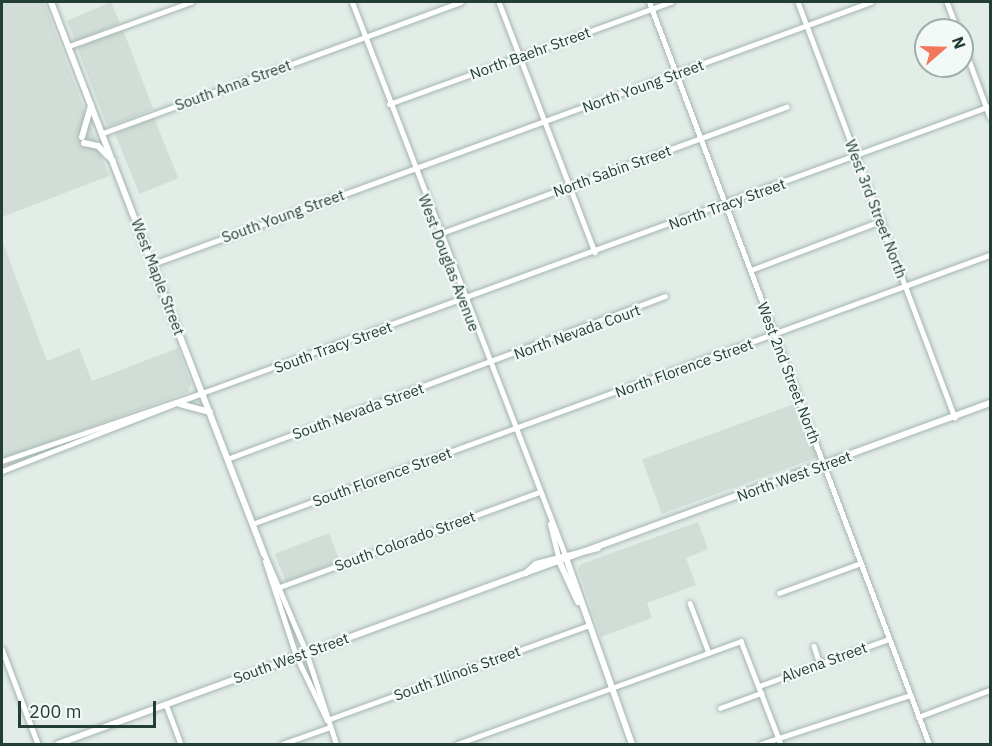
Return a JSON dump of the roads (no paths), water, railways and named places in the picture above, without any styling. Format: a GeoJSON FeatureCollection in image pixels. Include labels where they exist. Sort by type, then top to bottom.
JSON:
{"type":"FeatureCollection","features":[{"type":"Feature","properties":{"kind":"main road","name":"West Maple Street"},"geometry":{"type":"LineString","coordinates":[[51,2],[264,554]]}},
{"type":"Feature","properties":{"kind":"main road"},"geometry":{"type":"LineString","coordinates":[[92,104],[83,140],[98,146],[114,162]]}},
{"type":"Feature","properties":{"kind":"main road"},"geometry":{"type":"LineString","coordinates":[[180,404],[210,412]]}},
{"type":"Feature","properties":{"kind":"main road","name":"North West Street"},"geometry":{"type":"LineString","coordinates":[[564,564],[598,548],[990,404]]}},
{"type":"Feature","properties":{"kind":"main road","name":"North West Street"},"geometry":{"type":"LineString","coordinates":[[562,556],[598,548]]}},
{"type":"Feature","properties":{"kind":"main road","name":"West Douglas Avenue"},"geometry":{"type":"LineString","coordinates":[[562,556],[632,744]]}},
{"type":"Feature","properties":{"kind":"main road","name":"South West Street"},"geometry":{"type":"LineString","coordinates":[[525,574],[562,556]]}},
{"type":"Feature","properties":{"kind":"main road","name":"South West Street"},"geometry":{"type":"LineString","coordinates":[[58,744],[525,574],[564,564]]}},
{"type":"Feature","properties":{"kind":"street"},"geometry":{"type":"LineString","coordinates":[[69,46],[191,2]]}},
{"type":"Feature","properties":{"kind":"street","name":"West Douglas Avenue"},"geometry":{"type":"LineString","coordinates":[[352,2],[562,556]]}},
{"type":"Feature","properties":{"kind":"street","name":"South Anna Street"},"geometry":{"type":"LineString","coordinates":[[103,133],[461,2]]}},
{"type":"Feature","properties":{"kind":"street"},"geometry":{"type":"LineString","coordinates":[[499,2],[595,252]]}},
{"type":"Feature","properties":{"kind":"street","name":"West 2nd Street North"},"geometry":{"type":"LineString","coordinates":[[649,2],[929,744]]}},
{"type":"Feature","properties":{"kind":"street","name":"North Baehr Street"},"geometry":{"type":"LineString","coordinates":[[389,104],[671,2]]}},
{"type":"Feature","properties":{"kind":"street","name":"West 3rd Street North"},"geometry":{"type":"LineString","coordinates":[[798,2],[955,417]]}},
{"type":"Feature","properties":{"kind":"street","name":"North Young Street"},"geometry":{"type":"LineString","coordinates":[[414,169],[871,2]]}},
{"type":"Feature","properties":{"kind":"street"},"geometry":{"type":"LineString","coordinates":[[947,2],[953,18]]}},
{"type":"Feature","properties":{"kind":"street"},"geometry":{"type":"LineString","coordinates":[[974,70],[989,107],[990,117]]}},
{"type":"Feature","properties":{"kind":"street","name":"North Sabin Street"},"geometry":{"type":"LineString","coordinates":[[439,234],[786,107]]}},
{"type":"Feature","properties":{"kind":"street","name":"North Tracy Street"},"geometry":{"type":"LineString","coordinates":[[464,299],[989,107]]}},
{"type":"Feature","properties":{"kind":"street","name":"South Young Street"},"geometry":{"type":"LineString","coordinates":[[153,264],[414,169]]}},
{"type":"Feature","properties":{"kind":"street"},"geometry":{"type":"LineString","coordinates":[[751,270],[881,221]]}},
{"type":"Feature","properties":{"kind":"street","name":"North Florence Street"},"geometry":{"type":"LineString","coordinates":[[513,430],[990,255]]}},
{"type":"Feature","properties":{"kind":"street","name":"North Nevada Court"},"geometry":{"type":"LineString","coordinates":[[488,364],[665,296]]}},
{"type":"Feature","properties":{"kind":"street","name":"South Tracy Street"},"geometry":{"type":"LineString","coordinates":[[2,461],[202,393],[464,299]]}},
{"type":"Feature","properties":{"kind":"street","name":"South Nevada Street"},"geometry":{"type":"LineString","coordinates":[[227,459],[488,364]]}},
{"type":"Feature","properties":{"kind":"street","name":"South Tracy Street"},"geometry":{"type":"LineString","coordinates":[[2,471],[180,404],[202,393]]}},
{"type":"Feature","properties":{"kind":"street","name":"South Florence Street"},"geometry":{"type":"LineString","coordinates":[[252,524],[513,430]]}},
{"type":"Feature","properties":{"kind":"street","name":"South Colorado Street"},"geometry":{"type":"LineString","coordinates":[[273,589],[537,493]]}},
{"type":"Feature","properties":{"kind":"street","name":"West Maple Street"},"geometry":{"type":"LineString","coordinates":[[264,554],[281,586],[306,652],[327,720]]}},
{"type":"Feature","properties":{"kind":"street","name":"West Maple Street"},"geometry":{"type":"LineString","coordinates":[[264,554],[273,589],[296,656],[336,744]]}},
{"type":"Feature","properties":{"kind":"street"},"geometry":{"type":"LineString","coordinates":[[779,593],[861,563]]}},
{"type":"Feature","properties":{"kind":"street"},"geometry":{"type":"LineString","coordinates":[[690,603],[709,653]]}},
{"type":"Feature","properties":{"kind":"street"},"geometry":{"type":"LineString","coordinates":[[284,622],[293,619]]}},
{"type":"Feature","properties":{"kind":"street","name":"South Illinois Street"},"geometry":{"type":"LineString","coordinates":[[327,720],[587,626]]}},
{"type":"Feature","properties":{"kind":"street","name":"Alvena Street"},"geometry":{"type":"LineString","coordinates":[[759,686],[889,639]]}},
{"type":"Feature","properties":{"kind":"street"},"geometry":{"type":"LineString","coordinates":[[457,744],[741,641],[780,742]]}},
{"type":"Feature","properties":{"kind":"street"},"geometry":{"type":"LineString","coordinates":[[814,646],[820,664]]}},
{"type":"Feature","properties":{"kind":"street"},"geometry":{"type":"LineString","coordinates":[[2,649],[38,744]]}},
{"type":"Feature","properties":{"kind":"street"},"geometry":{"type":"LineString","coordinates":[[918,717],[990,690]]}},
{"type":"Feature","properties":{"kind":"street"},"geometry":{"type":"LineString","coordinates":[[720,708],[762,693]]}},
{"type":"Feature","properties":{"kind":"street"},"geometry":{"type":"LineString","coordinates":[[761,744],[780,742],[910,695]]}},
{"type":"Feature","properties":{"kind":"street"},"geometry":{"type":"LineString","coordinates":[[166,704],[181,744]]}},
{"type":"Feature","properties":{"kind":"street"},"geometry":{"type":"LineString","coordinates":[[282,744],[330,727]]}}]}
